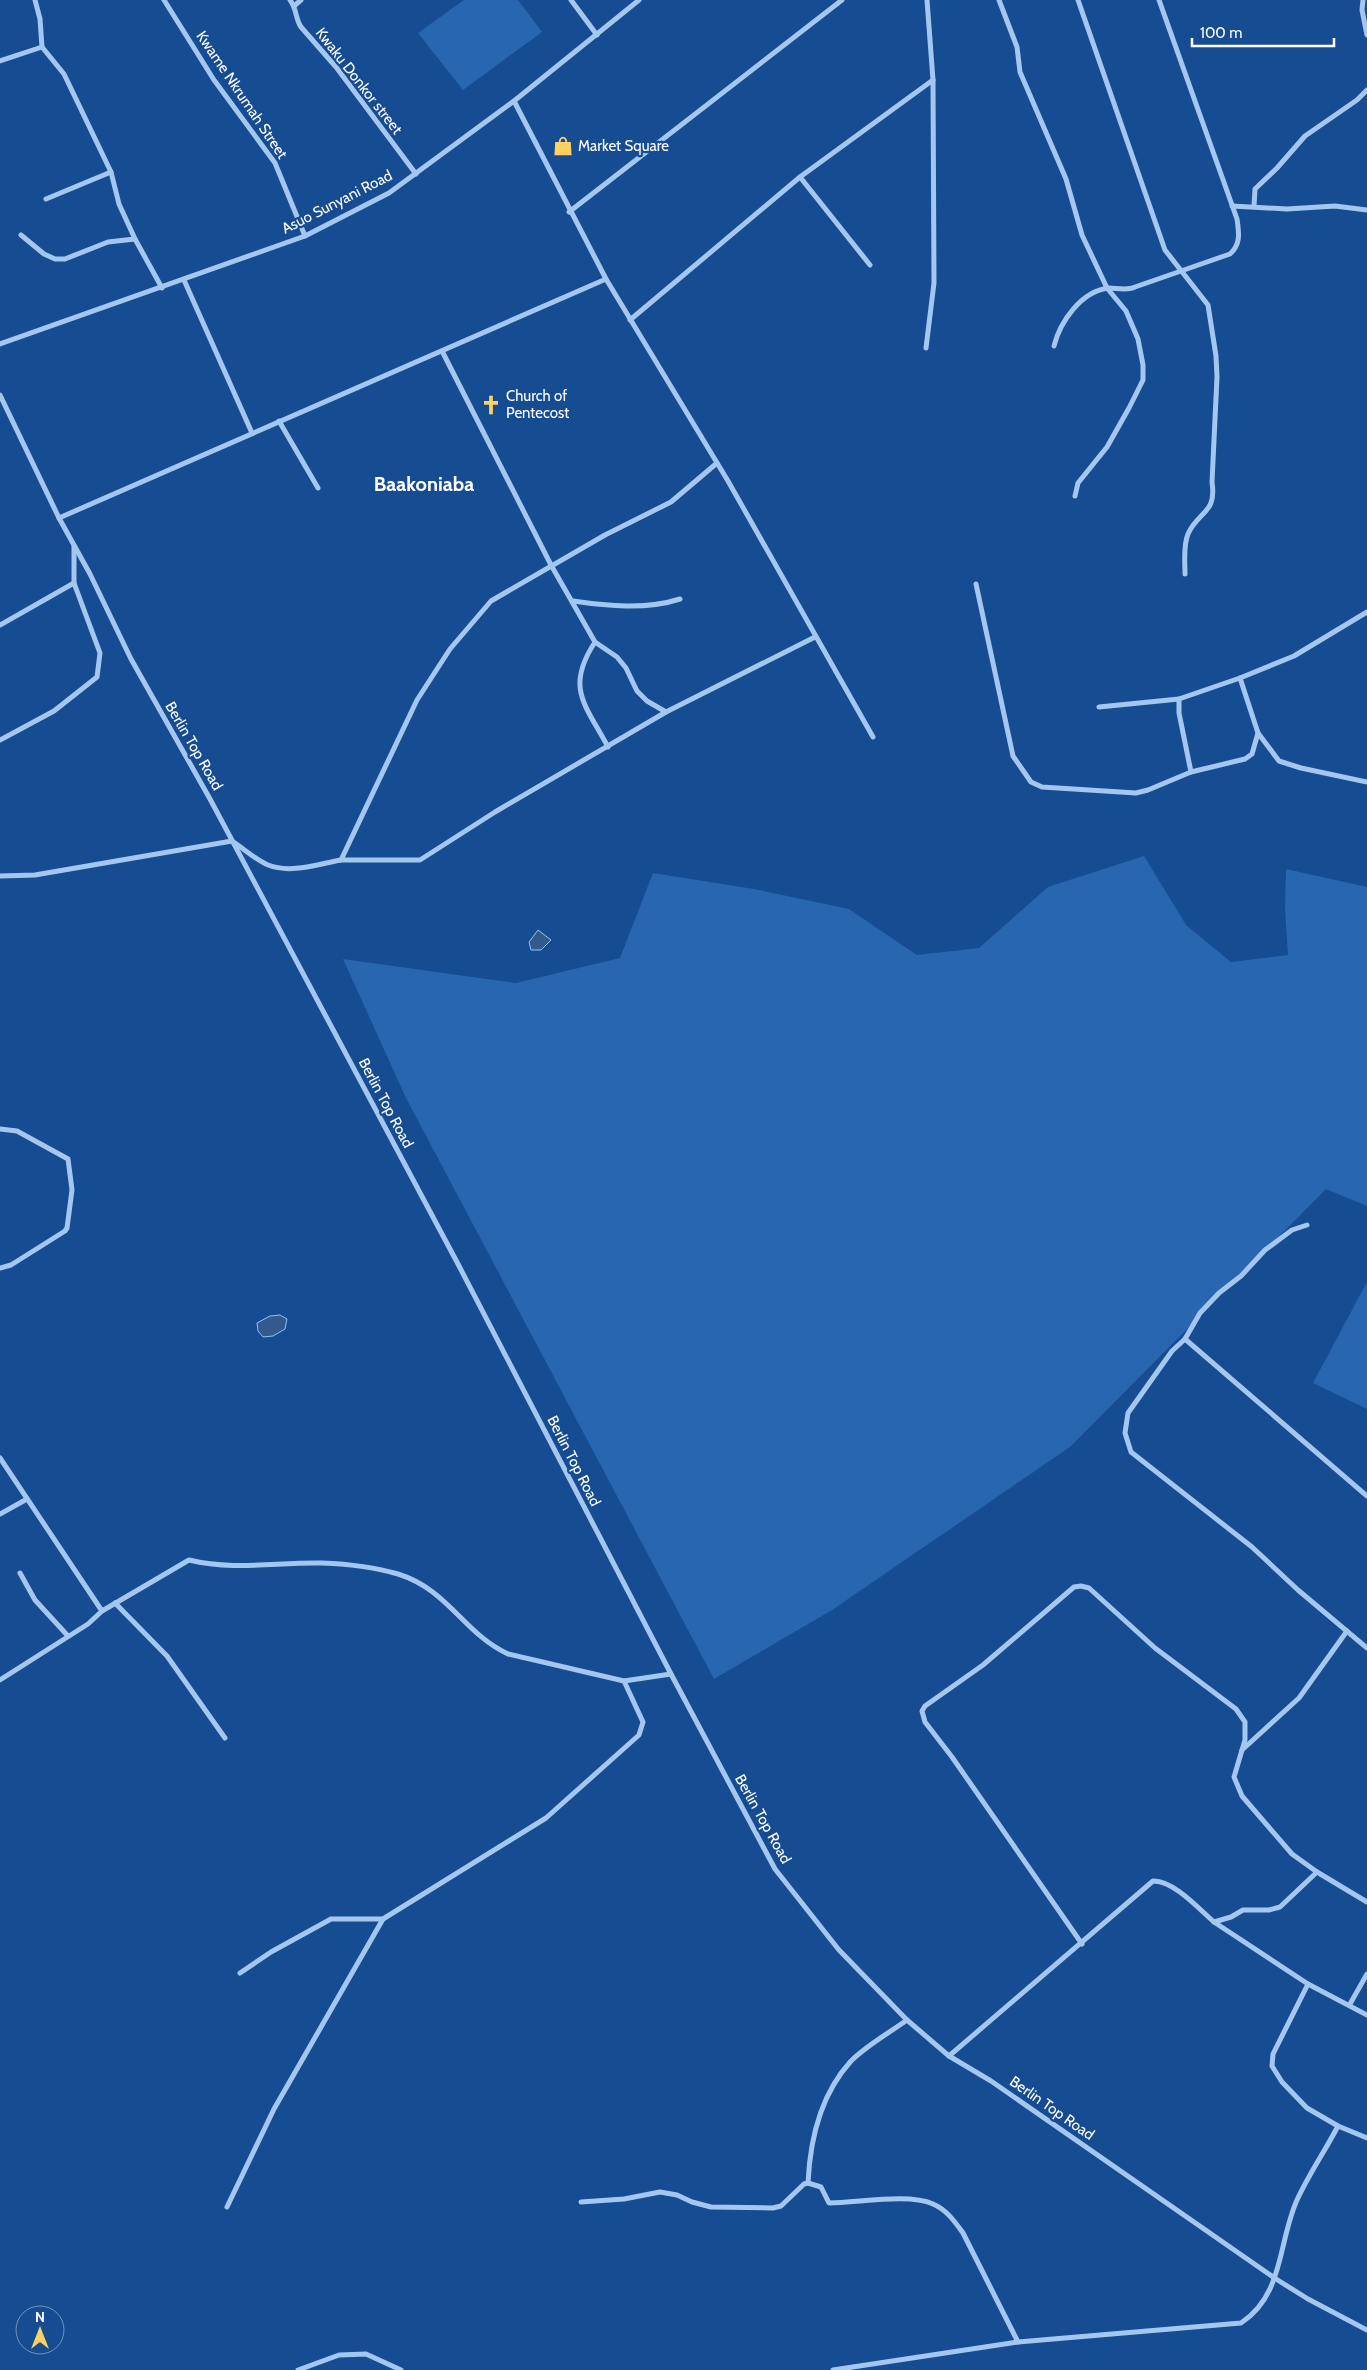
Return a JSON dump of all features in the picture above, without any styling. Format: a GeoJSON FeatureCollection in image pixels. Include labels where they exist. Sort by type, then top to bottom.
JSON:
{"type":"FeatureCollection","features":[{"type":"Feature","properties":{"kind":"street"},"geometry":{"type":"LineString","coordinates":[[35,0],[40,19],[42,47],[64,74],[111,172],[119,204],[135,239],[162,288]]}},
{"type":"Feature","properties":{"kind":"street","name":"Kwame Nkrumah Street"},"geometry":{"type":"LineString","coordinates":[[164,0],[214,80],[275,163],[305,236]]}},
{"type":"Feature","properties":{"kind":"street","name":"Kwaku Donkor street"},"geometry":{"type":"LineString","coordinates":[[290,0],[301,27],[336,67],[416,174]]}},
{"type":"Feature","properties":{"kind":"street"},"geometry":{"type":"LineString","coordinates":[[294,6],[301,0]]}},
{"type":"Feature","properties":{"kind":"street"},"geometry":{"type":"LineString","coordinates":[[571,0],[597,35]]}},
{"type":"Feature","properties":{"kind":"street","name":"Asuo Sunyani Road"},"geometry":{"type":"LineString","coordinates":[[0,344],[305,236],[389,193],[514,101],[639,0]]}},
{"type":"Feature","properties":{"kind":"street"},"geometry":{"type":"LineString","coordinates":[[569,212],[842,0]]}},
{"type":"Feature","properties":{"kind":"street"},"geometry":{"type":"LineString","coordinates":[[926,348],[934,283],[933,80],[927,0]]}},
{"type":"Feature","properties":{"kind":"street"},"geometry":{"type":"LineString","coordinates":[[999,0],[1017,47],[1020,72],[1066,179],[1082,235],[1108,288],[1126,311],[1138,339],[1143,364],[1143,380],[1107,447],[1078,483],[1075,496]]}},
{"type":"Feature","properties":{"kind":"street"},"geometry":{"type":"LineString","coordinates":[[1078,0],[1165,250],[1208,305],[1216,356],[1217,377],[1212,482],[1214,496],[1210,505],[1188,534],[1185,574]]}},
{"type":"Feature","properties":{"kind":"street"},"geometry":{"type":"LineString","coordinates":[[1054,346],[1057,334],[1077,306],[1091,294],[1108,288],[1133,289],[1181,270],[1230,254],[1235,250],[1239,233],[1232,206],[1159,0]]}},
{"type":"Feature","properties":{"kind":"street"},"geometry":{"type":"LineString","coordinates":[[1363,0],[1362,10],[1367,36]]}},
{"type":"Feature","properties":{"kind":"street"},"geometry":{"type":"LineString","coordinates":[[0,61],[42,47]]}},
{"type":"Feature","properties":{"kind":"street"},"geometry":{"type":"LineString","coordinates":[[630,320],[800,177],[933,80]]}},
{"type":"Feature","properties":{"kind":"street"},"geometry":{"type":"LineString","coordinates":[[1254,206],[1255,189],[1277,168],[1293,148],[1305,136],[1357,100],[1367,90]]}},
{"type":"Feature","properties":{"kind":"street"},"geometry":{"type":"LineString","coordinates":[[514,101],[569,212],[606,279],[717,463],[873,737]]}},
{"type":"Feature","properties":{"kind":"street"},"geometry":{"type":"LineString","coordinates":[[46,199],[111,172]]}},
{"type":"Feature","properties":{"kind":"street"},"geometry":{"type":"LineString","coordinates":[[800,177],[870,265]]}},
{"type":"Feature","properties":{"kind":"street"},"geometry":{"type":"LineString","coordinates":[[1232,206],[1287,209],[1335,206],[1367,210]]}},
{"type":"Feature","properties":{"kind":"street"},"geometry":{"type":"LineString","coordinates":[[21,235],[44,254],[55,259],[65,259],[108,242],[135,239]]}},
{"type":"Feature","properties":{"kind":"street"},"geometry":{"type":"LineString","coordinates":[[58,518],[606,279]]}},
{"type":"Feature","properties":{"kind":"street"},"geometry":{"type":"LineString","coordinates":[[184,280],[252,433]]}},
{"type":"Feature","properties":{"kind":"street"},"geometry":{"type":"LineString","coordinates":[[442,350],[550,565],[573,601],[595,642],[617,657],[626,668],[637,691],[666,712]]}},
{"type":"Feature","properties":{"kind":"street","name":"Berlin Top Road"},"geometry":{"type":"LineString","coordinates":[[0,395],[2,406],[132,659],[232,841],[458,1264],[671,1674],[775,1869],[839,1950],[907,2020],[949,2056],[991,2081],[1276,2279],[1308,2299],[1367,2330]]}},
{"type":"Feature","properties":{"kind":"street"},"geometry":{"type":"LineString","coordinates":[[279,421],[318,488]]}},
{"type":"Feature","properties":{"kind":"street"},"geometry":{"type":"LineString","coordinates":[[341,860],[417,700],[450,649],[491,601],[550,565],[670,502],[717,463]]}},
{"type":"Feature","properties":{"kind":"street"},"geometry":{"type":"LineString","coordinates":[[0,740],[54,711],[97,677],[100,653],[74,583],[74,546]]}},
{"type":"Feature","properties":{"kind":"street"},"geometry":{"type":"LineString","coordinates":[[0,625],[74,583]]}},
{"type":"Feature","properties":{"kind":"street"},"geometry":{"type":"LineString","coordinates":[[976,584],[1013,756],[1031,782],[1042,787],[1136,793],[1191,772],[1245,759],[1252,754],[1258,733]]}},
{"type":"Feature","properties":{"kind":"street"},"geometry":{"type":"LineString","coordinates":[[573,601],[609,606],[668,603],[680,599]]}},
{"type":"Feature","properties":{"kind":"street"},"geometry":{"type":"LineString","coordinates":[[1098,707],[1179,699],[1240,678],[1294,656],[1367,612]]}},
{"type":"Feature","properties":{"kind":"street"},"geometry":{"type":"LineString","coordinates":[[0,876],[35,875],[232,841],[267,864],[283,868],[313,866],[341,860],[420,860],[495,812],[666,712],[815,637]]}},
{"type":"Feature","properties":{"kind":"street"},"geometry":{"type":"LineString","coordinates":[[595,642],[584,659],[578,680],[579,691],[608,747]]}},
{"type":"Feature","properties":{"kind":"street"},"geometry":{"type":"LineString","coordinates":[[1240,678],[1258,733],[1279,761],[1301,768],[1367,782]]}},
{"type":"Feature","properties":{"kind":"street"},"geometry":{"type":"LineString","coordinates":[[1179,699],[1179,713],[1191,772]]}},
{"type":"Feature","properties":{"kind":"street"},"geometry":{"type":"LineString","coordinates":[[0,1129],[18,1131],[68,1159],[72,1190],[67,1228],[11,1265],[0,1268]]}},
{"type":"Feature","properties":{"kind":"street"},"geometry":{"type":"LineString","coordinates":[[1307,1225],[1292,1230],[1265,1250],[1200,1313],[1185,1339],[1172,1350],[1128,1413],[1125,1433],[1132,1452],[1252,1547],[1367,1648]]}},
{"type":"Feature","properties":{"kind":"street"},"geometry":{"type":"LineString","coordinates":[[1185,1339],[1367,1496]]}},
{"type":"Feature","properties":{"kind":"street"},"geometry":{"type":"LineString","coordinates":[[0,1458],[102,1611]]}},
{"type":"Feature","properties":{"kind":"street"},"geometry":{"type":"LineString","coordinates":[[0,1514],[27,1498]]}},
{"type":"Feature","properties":{"kind":"street"},"geometry":{"type":"LineString","coordinates":[[0,1680],[88,1624],[102,1611],[189,1560],[207,1564],[244,1567],[321,1563],[360,1566],[396,1574],[432,1590],[444,1599],[476,1633],[495,1648],[508,1654],[624,1681],[671,1674]]}},
{"type":"Feature","properties":{"kind":"street"},"geometry":{"type":"LineString","coordinates":[[20,1574],[35,1600],[68,1636]]}},
{"type":"Feature","properties":{"kind":"street"},"geometry":{"type":"LineString","coordinates":[[1082,1944],[952,1757],[925,1722],[922,1708],[983,1664],[1074,1587],[1082,1586],[1089,1588],[1156,1648],[1236,1708],[1245,1722],[1245,1740],[1234,1777],[1242,1796],[1292,1854],[1317,1872],[1367,1902]]}},
{"type":"Feature","properties":{"kind":"street"},"geometry":{"type":"LineString","coordinates":[[116,1603],[167,1656],[225,1738]]}},
{"type":"Feature","properties":{"kind":"street"},"geometry":{"type":"LineString","coordinates":[[1242,1750],[1298,1698],[1347,1631]]}},
{"type":"Feature","properties":{"kind":"street"},"geometry":{"type":"LineString","coordinates":[[226,2207],[274,2109],[383,1919],[546,1818],[635,1740],[642,1729],[643,1722],[624,1681]]}},
{"type":"Feature","properties":{"kind":"street"},"geometry":{"type":"LineString","coordinates":[[1214,1922],[1231,1917],[1242,1910],[1269,1910],[1280,1907],[1317,1872]]}},
{"type":"Feature","properties":{"kind":"street"},"geometry":{"type":"LineString","coordinates":[[949,2056],[1082,1944],[1153,1881],[1160,1881],[1173,1886],[1214,1922],[1308,1984],[1350,2004],[1367,2015]]}},
{"type":"Feature","properties":{"kind":"street"},"geometry":{"type":"LineString","coordinates":[[240,1973],[271,1952],[332,1919],[352,1917],[383,1919]]}},
{"type":"Feature","properties":{"kind":"street"},"geometry":{"type":"LineString","coordinates":[[1350,2004],[1367,1974]]}},
{"type":"Feature","properties":{"kind":"street"},"geometry":{"type":"LineString","coordinates":[[1308,1984],[1273,2054],[1272,2066],[1282,2082],[1308,2108],[1338,2126],[1367,2138]]}},
{"type":"Feature","properties":{"kind":"street"},"geometry":{"type":"LineString","coordinates":[[808,2183],[812,2138],[824,2102],[834,2085],[851,2061],[907,2020]]}},
{"type":"Feature","properties":{"kind":"street"},"geometry":{"type":"LineString","coordinates":[[833,2370],[1018,2342],[1241,2323],[1255,2314],[1276,2279],[1296,2202],[1338,2126]]}},
{"type":"Feature","properties":{"kind":"street"},"geometry":{"type":"LineString","coordinates":[[581,2202],[607,2202],[660,2192],[677,2195],[692,2202],[711,2207],[773,2208],[781,2206],[801,2186],[808,2183],[821,2187],[829,2203],[901,2200],[932,2203],[944,2210],[963,2233],[1018,2342]]}},
{"type":"Feature","properties":{"kind":"street"},"geometry":{"type":"LineString","coordinates":[[298,2370],[339,2355],[366,2354],[401,2370]]}},
{"type":"Feature","properties":{"kind":"shaded area"},"geometry":{"type":"Polygon","coordinates":[[[464,0],[518,0],[542,32],[463,90],[418,33],[464,0]]]}},
{"type":"Feature","properties":{"kind":"shaded area"},"geometry":{"type":"Polygon","coordinates":[[[1144,856],[1186,925],[1231,962],[1288,955],[1285,909],[1286,869],[1367,887],[1367,1206],[1326,1189],[1070,1447],[832,1610],[714,1679],[406,1098],[343,959],[516,983],[620,958],[653,873],[754,889],[849,909],[917,955],[979,948],[1048,887],[1144,856]]]}},
{"type":"Feature","properties":{"kind":"shaded area"},"geometry":{"type":"Polygon","coordinates":[[[538,930],[551,940],[541,950],[531,950],[529,942],[538,930]]]}},
{"type":"Feature","properties":{"kind":"shaded area"},"geometry":{"type":"Polygon","coordinates":[[[1367,1282],[1367,1409],[1313,1383],[1367,1282]]]}},
{"type":"Feature","properties":{"kind":"shaded area"},"geometry":{"type":"Polygon","coordinates":[[[280,1315],[287,1319],[285,1329],[273,1336],[263,1337],[258,1331],[257,1323],[270,1316],[280,1315]]]}},
{"type":"Feature","properties":{"kind":"place","name":"Market Square"},"geometry":{"type":"Point","coordinates":[563,146]}},
{"type":"Feature","properties":{"kind":"place","name":"Church of Pentecost"},"geometry":{"type":"Point","coordinates":[491,405]}},
{"type":"Feature","properties":{"kind":"district","name":"Baakoniaba"},"geometry":{"type":"Point","coordinates":[424,484]}}]}
